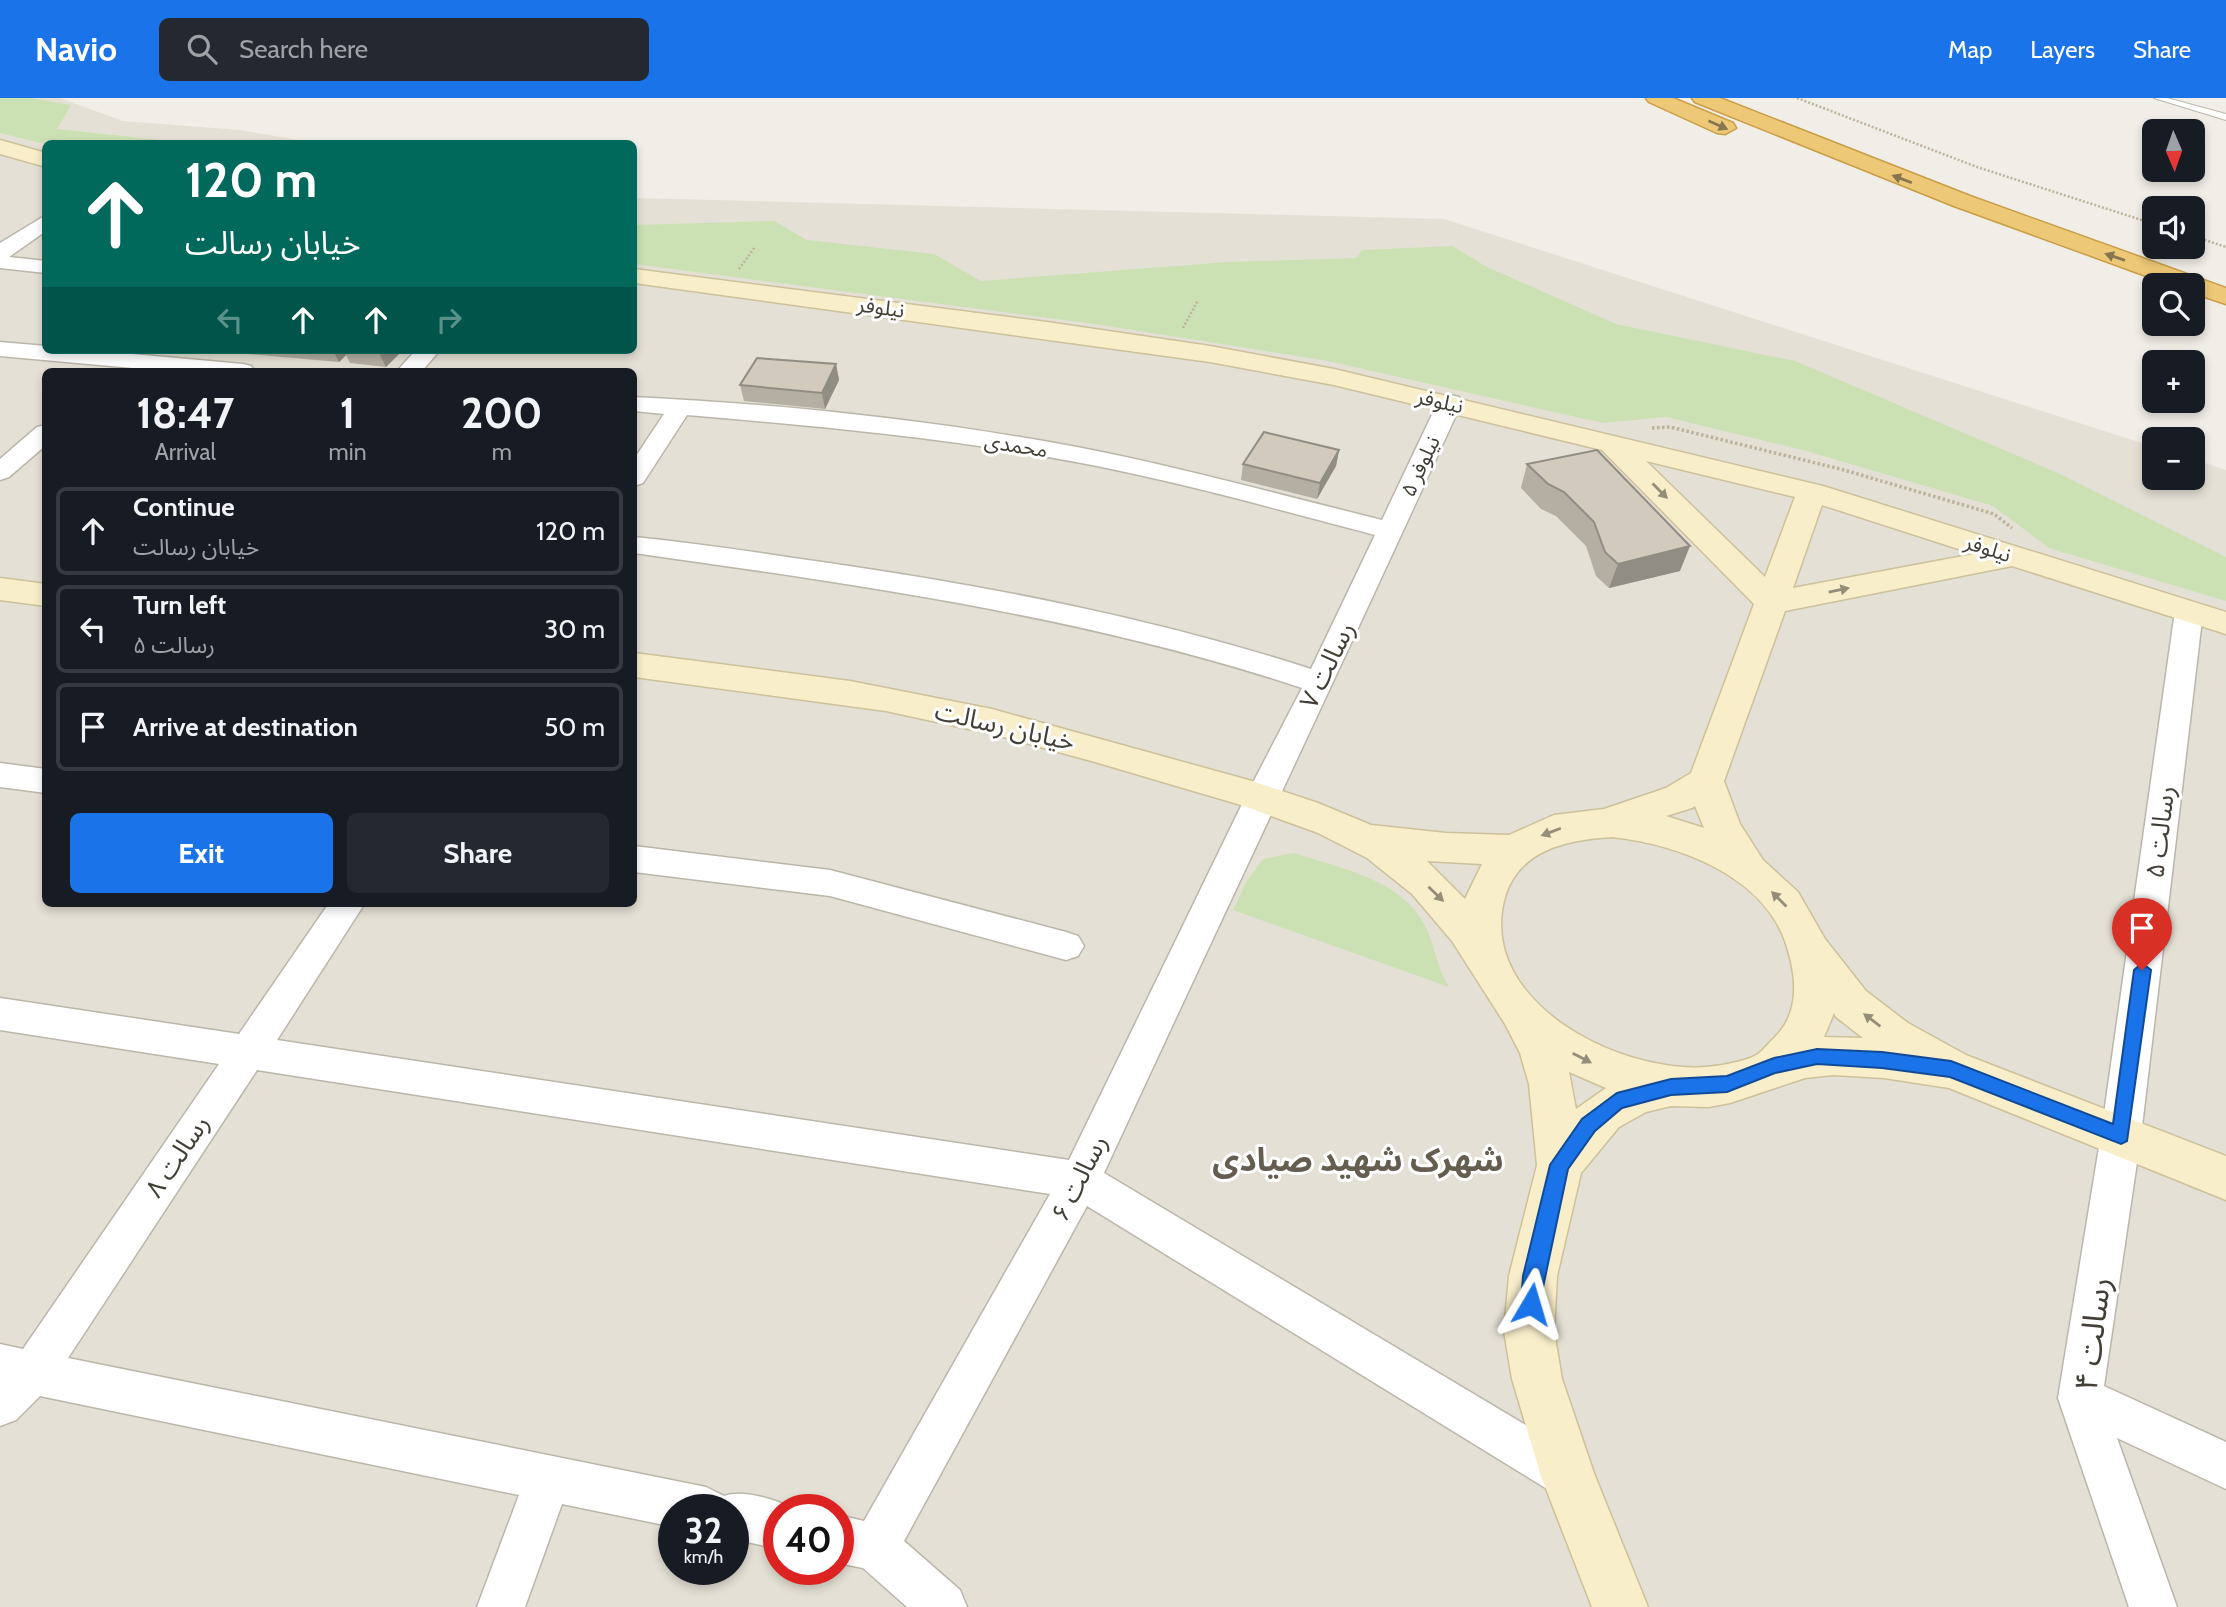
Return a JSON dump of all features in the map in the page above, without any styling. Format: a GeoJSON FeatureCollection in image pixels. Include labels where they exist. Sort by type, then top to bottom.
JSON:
{"type":"FeatureCollection","features":[{"type":"Feature","properties":{"kind":"highway"},"geometry":{"type":"LineString","coordinates":[[1656,98],[1821,170],[2142,290]]}},
{"type":"Feature","properties":{"kind":"highway"},"geometry":{"type":"LineString","coordinates":[[1702,98],[1846,158],[2001,217],[2226,296]]}},
{"type":"Feature","properties":{"kind":"highway"},"geometry":{"type":"LineString","coordinates":[[2205,312],[2226,319]]}},
{"type":"Feature","properties":{"kind":"street"},"geometry":{"type":"LineString","coordinates":[[0,148],[42,159]]}},
{"type":"Feature","properties":{"kind":"street"},"geometry":{"type":"LineString","coordinates":[[1,254],[42,224]]}},
{"type":"Feature","properties":{"kind":"street"},"geometry":{"type":"LineString","coordinates":[[1,254],[42,266]]}},
{"type":"Feature","properties":{"kind":"street","name":"نیلوفر"},"geometry":{"type":"LineString","coordinates":[[637,276],[1172,348],[1334,377],[1450,402],[1812,492],[2226,623]]}},
{"type":"Feature","properties":{"kind":"street"},"geometry":{"type":"LineString","coordinates":[[0,349],[42,351]]}},
{"type":"Feature","properties":{"kind":"street"},"geometry":{"type":"LineString","coordinates":[[89,354],[123,366],[171,368]]}},
{"type":"Feature","properties":{"kind":"street"},"geometry":{"type":"LineString","coordinates":[[412,368],[425,354]]}},
{"type":"Feature","properties":{"kind":"street","name":"نیلوفر ۵"},"geometry":{"type":"LineString","coordinates":[[1390,530],[1450,402]]}},
{"type":"Feature","properties":{"kind":"street","name":"محمدی"},"geometry":{"type":"LineString","coordinates":[[637,404],[858,425],[1035,447],[1160,472],[1390,530]]}},
{"type":"Feature","properties":{"kind":"street"},"geometry":{"type":"LineString","coordinates":[[637,473],[680,407]]}},
{"type":"Feature","properties":{"kind":"street"},"geometry":{"type":"LineString","coordinates":[[1611,443],[1772,603]]}},
{"type":"Feature","properties":{"kind":"street"},"geometry":{"type":"LineString","coordinates":[[0,448],[35,451]]}},
{"type":"Feature","properties":{"kind":"street"},"geometry":{"type":"LineString","coordinates":[[0,472],[35,451]]}},
{"type":"Feature","properties":{"kind":"street"},"geometry":{"type":"LineString","coordinates":[[1812,492],[1706,781],[1714,813],[1729,843],[1752,872],[1788,908],[1811,950],[1851,1004],[1893,1036],[1951,1069],[2226,1178]]}},
{"type":"Feature","properties":{"kind":"street","name":"رسالت ۷"},"geometry":{"type":"LineString","coordinates":[[1261,797],[1320,683],[1390,530]]}},
{"type":"Feature","properties":{"kind":"street"},"geometry":{"type":"LineString","coordinates":[[637,545],[877,579],[1094,619],[1252,659],[1320,683]]}},
{"type":"Feature","properties":{"kind":"street"},"geometry":{"type":"LineString","coordinates":[[1772,603],[2014,556]]}},
{"type":"Feature","properties":{"kind":"street"},"geometry":{"type":"LineString","coordinates":[[0,589],[42,594]]}},
{"type":"Feature","properties":{"kind":"street","name":"رسالت ۵"},"geometry":{"type":"LineString","coordinates":[[2121,1135],[2189,611]]}},
{"type":"Feature","properties":{"kind":"street","name":"خیابان رسالت"},"geometry":{"type":"LineString","coordinates":[[637,665],[786,684],[921,705],[1099,748],[1261,797],[1363,838]]}},
{"type":"Feature","properties":{"kind":"street"},"geometry":{"type":"LineString","coordinates":[[0,775],[42,781]]}},
{"type":"Feature","properties":{"kind":"street"},"geometry":{"type":"LineString","coordinates":[[1489,965],[1480,921],[1489,883],[1514,850],[1553,829],[1657,808],[1679,799],[1706,781]]}},
{"type":"Feature","properties":{"kind":"street","name":"رسالت ۶"},"geometry":{"type":"LineString","coordinates":[[857,1543],[1080,1180],[1261,797]]}},
{"type":"Feature","properties":{"kind":"street"},"geometry":{"type":"LineString","coordinates":[[1601,821],[1654,826],[1707,844],[1752,872]]}},
{"type":"Feature","properties":{"kind":"street"},"geometry":{"type":"LineString","coordinates":[[1363,838],[1446,848],[1514,850]]}},
{"type":"Feature","properties":{"kind":"street"},"geometry":{"type":"LineString","coordinates":[[1363,838],[1405,864],[1455,913],[1540,1047],[1551,1084],[1560,1165],[1534,1276],[1529,1331],[1537,1379],[1567,1476],[1620,1607]]}},
{"type":"Feature","properties":{"kind":"street"},"geometry":{"type":"LineString","coordinates":[[637,859],[830,883],[1066,946]]}},
{"type":"Feature","properties":{"kind":"street","name":"۸ رسالت"},"geometry":{"type":"LineString","coordinates":[[0,1404],[17,1368],[246,1052],[345,907]]}},
{"type":"Feature","properties":{"kind":"street"},"geometry":{"type":"LineString","coordinates":[[1774,1066],[1804,1034],[1809,1020],[1817,994],[1811,950]]}},
{"type":"Feature","properties":{"kind":"street"},"geometry":{"type":"LineString","coordinates":[[1516,1008],[1559,1046],[1613,1074],[1671,1087]]}},
{"type":"Feature","properties":{"kind":"street"},"geometry":{"type":"LineString","coordinates":[[0,1014],[1080,1180],[1567,1476]]}},
{"type":"Feature","properties":{"kind":"street"},"geometry":{"type":"LineString","coordinates":[[1560,1165],[1588,1125],[1617,1101],[1671,1087],[1727,1084],[1774,1066],[1817,1057],[1882,1060],[1951,1069]]}},
{"type":"Feature","properties":{"kind":"street","name":"رسالت ۴"},"geometry":{"type":"LineString","coordinates":[[2121,1135],[2080,1398],[2153,1607]]}},
{"type":"Feature","properties":{"kind":"street"},"geometry":{"type":"LineString","coordinates":[[17,1368],[658,1500]]}},
{"type":"Feature","properties":{"kind":"street"},"geometry":{"type":"LineString","coordinates":[[2080,1398],[2226,1465]]}},
{"type":"Feature","properties":{"kind":"street"},"geometry":{"type":"LineString","coordinates":[[501,1607],[549,1477]]}},
{"type":"Feature","properties":{"kind":"street"},"geometry":{"type":"LineString","coordinates":[[857,1543],[943,1607]]}},
{"type":"Feature","properties":{"kind":"lane"},"geometry":{"type":"LineString","coordinates":[[2158,98],[2226,117]]}},
{"type":"Feature","properties":{"kind":"path"},"geometry":{"type":"LineString","coordinates":[[1797,98],[1977,167],[2142,220]]}},
{"type":"Feature","properties":{"kind":"path"},"geometry":{"type":"LineString","coordinates":[[2205,240],[2226,247]]}},
{"type":"Feature","properties":{"kind":"path"},"geometry":{"type":"LineString","coordinates":[[1172,348],[1198,299]]}},
{"type":"Feature","properties":{"kind":"shaded area","name":"شهرک شهید صیادی"},"geometry":{"type":"Polygon","coordinates":[[[0,98],[60,98],[123,121],[240,130],[298,140],[42,140],[42,354],[637,354],[637,198],[1444,219],[2142,443],[2142,490],[2205,490],[2205,463],[2226,470],[2226,1607],[0,1607],[0,98]]]}},
{"type":"Feature","properties":{"kind":"green space"},"geometry":{"type":"Polygon","coordinates":[[[0,98],[32,98],[71,105],[57,129],[161,140],[42,140],[42,143],[0,133],[0,98]]]}},
{"type":"Feature","properties":{"kind":"green space"},"geometry":{"type":"Polygon","coordinates":[[[774,221],[807,240],[934,254],[981,281],[1228,262],[1356,258],[1362,250],[1452,246],[1487,267],[1616,324],[1795,361],[2058,473],[2226,557],[2226,601],[2049,548],[1993,506],[1803,450],[1666,417],[1603,423],[1328,361],[1095,324],[637,264],[637,225],[774,221]]]}},
{"type":"Feature","properties":{"kind":"green space"},"geometry":{"type":"Polygon","coordinates":[[[1294,853],[1371,879],[1405,900],[1418,914],[1428,932],[1449,987],[1233,910],[1247,881],[1263,859],[1294,853]]]}},
{"type":"Feature","properties":{"kind":"building"},"geometry":{"type":"Polygon","coordinates":[[[757,358],[836,364],[822,393],[740,385],[757,358]]]}},
{"type":"Feature","properties":{"kind":"building"},"geometry":{"type":"Polygon","coordinates":[[[1264,432],[1339,450],[1320,483],[1243,464],[1264,432]]]}},
{"type":"Feature","properties":{"kind":"building"},"geometry":{"type":"Polygon","coordinates":[[[1597,450],[1690,546],[1618,564],[1605,552],[1594,522],[1564,492],[1548,484],[1527,464],[1597,450]]]}},
{"type":"Feature","properties":{"kind":"district","name":"شهرک شهید صیادی"},"geometry":{"type":"Point","coordinates":[1358,1159]}},
{"type":"Feature","properties":{"kind":"route"},"geometry":{"type":"LineString","coordinates":[[1531,1304],[1534,1276],[1560,1165],[1588,1125],[1617,1101],[1671,1087],[1727,1084],[1774,1066],[1817,1057],[1882,1060],[1951,1069],[2121,1135],[2142,970]]}}]}
